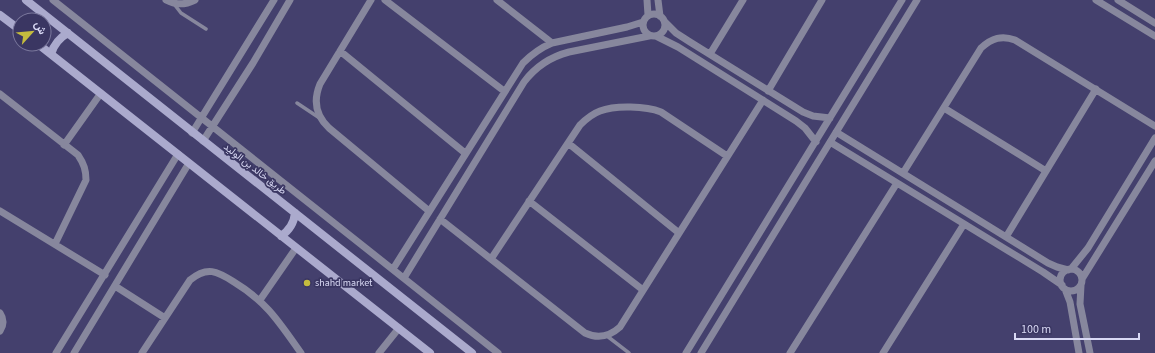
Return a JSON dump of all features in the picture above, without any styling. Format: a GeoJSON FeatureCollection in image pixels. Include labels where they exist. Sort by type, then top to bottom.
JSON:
{"type":"FeatureCollection","features":[{"type":"Feature","properties":{"kind":"street","name":"طريق خالد بن الوليد"},"geometry":{"type":"LineString","coordinates":[[26,0],[472,353]]}},
{"type":"Feature","properties":{"kind":"street"},"geometry":{"type":"LineString","coordinates":[[53,0],[498,353]]}},
{"type":"Feature","properties":{"kind":"street"},"geometry":{"type":"LineString","coordinates":[[166,0],[173,3],[187,3],[195,0]]}},
{"type":"Feature","properties":{"kind":"street"},"geometry":{"type":"LineString","coordinates":[[192,132],[274,0]]}},
{"type":"Feature","properties":{"kind":"street"},"geometry":{"type":"LineString","coordinates":[[203,141],[253,63],[290,0]]}},
{"type":"Feature","properties":{"kind":"street"},"geometry":{"type":"LineString","coordinates":[[371,0],[320,84],[317,92],[316,107],[321,119],[329,128],[429,211]]}},
{"type":"Feature","properties":{"kind":"street"},"geometry":{"type":"LineString","coordinates":[[385,0],[504,91]]}},
{"type":"Feature","properties":{"kind":"street"},"geometry":{"type":"LineString","coordinates":[[497,0],[552,43]]}},
{"type":"Feature","properties":{"kind":"street"},"geometry":{"type":"LineString","coordinates":[[647,0],[644,30],[653,36],[678,46],[801,124],[816,142]]}},
{"type":"Feature","properties":{"kind":"street"},"geometry":{"type":"LineString","coordinates":[[658,0],[660,16]]}},
{"type":"Feature","properties":{"kind":"street"},"geometry":{"type":"LineString","coordinates":[[710,54],[743,0]]}},
{"type":"Feature","properties":{"kind":"street"},"geometry":{"type":"LineString","coordinates":[[768,90],[822,0]]}},
{"type":"Feature","properties":{"kind":"street"},"geometry":{"type":"LineString","coordinates":[[686,353],[902,0]]}},
{"type":"Feature","properties":{"kind":"street"},"geometry":{"type":"LineString","coordinates":[[700,353],[917,0]]}},
{"type":"Feature","properties":{"kind":"street"},"geometry":{"type":"LineString","coordinates":[[1096,0],[1155,36]]}},
{"type":"Feature","properties":{"kind":"street"},"geometry":{"type":"LineString","coordinates":[[1118,0],[1155,23]]}},
{"type":"Feature","properties":{"kind":"street"},"geometry":{"type":"LineString","coordinates":[[393,270],[523,62],[531,54],[552,43],[619,29],[654,14],[660,16],[683,38],[808,115],[830,118]]}},
{"type":"Feature","properties":{"kind":"street"},"geometry":{"type":"LineString","coordinates":[[1134,23],[1140,14]]}},
{"type":"Feature","properties":{"kind":"street"},"geometry":{"type":"LineString","coordinates":[[0,15],[12,24]]}},
{"type":"Feature","properties":{"kind":"street"},"geometry":{"type":"LineString","coordinates":[[404,278],[524,82],[537,67],[552,58],[569,52],[653,36],[663,32],[665,22]]}},
{"type":"Feature","properties":{"kind":"street"},"geometry":{"type":"LineString","coordinates":[[51,54],[52,48],[58,39],[68,33]]}},
{"type":"Feature","properties":{"kind":"street"},"geometry":{"type":"LineString","coordinates":[[903,173],[981,48],[992,40],[999,38],[1005,37],[1015,40],[1155,126]]}},
{"type":"Feature","properties":{"kind":"street"},"geometry":{"type":"LineString","coordinates":[[340,51],[465,154]]}},
{"type":"Feature","properties":{"kind":"street"},"geometry":{"type":"LineString","coordinates":[[48,52],[430,353]]}},
{"type":"Feature","properties":{"kind":"street"},"geometry":{"type":"LineString","coordinates":[[1006,237],[1096,89]]}},
{"type":"Feature","properties":{"kind":"street"},"geometry":{"type":"LineString","coordinates":[[64,145],[101,93]]}},
{"type":"Feature","properties":{"kind":"street"},"geometry":{"type":"LineString","coordinates":[[0,94],[78,155],[83,162],[86,171],[86,180],[55,244]]}},
{"type":"Feature","properties":{"kind":"street"},"geometry":{"type":"LineString","coordinates":[[440,219],[585,333],[592,336],[607,336],[620,327],[763,100]]}},
{"type":"Feature","properties":{"kind":"street"},"geometry":{"type":"LineString","coordinates":[[491,259],[580,125],[599,111],[607,108],[642,107],[661,112],[728,156]]}},
{"type":"Feature","properties":{"kind":"street"},"geometry":{"type":"LineString","coordinates":[[944,108],[1046,171]]}},
{"type":"Feature","properties":{"kind":"street"},"geometry":{"type":"LineString","coordinates":[[836,132],[1052,265],[1079,273],[1081,282],[1080,304],[1090,353]]}},
{"type":"Feature","properties":{"kind":"street"},"geometry":{"type":"LineString","coordinates":[[1079,353],[1070,302],[1061,278],[1088,248],[1155,138]]}},
{"type":"Feature","properties":{"kind":"street"},"geometry":{"type":"LineString","coordinates":[[830,142],[1064,287],[1074,290],[1081,282],[1155,161]]}},
{"type":"Feature","properties":{"kind":"street"},"geometry":{"type":"LineString","coordinates":[[568,143],[679,233]]}},
{"type":"Feature","properties":{"kind":"street"},"geometry":{"type":"LineString","coordinates":[[56,353],[178,154]]}},
{"type":"Feature","properties":{"kind":"street"},"geometry":{"type":"LineString","coordinates":[[74,353],[189,163]]}},
{"type":"Feature","properties":{"kind":"street"},"geometry":{"type":"LineString","coordinates":[[790,353],[897,183]]}},
{"type":"Feature","properties":{"kind":"street"},"geometry":{"type":"LineString","coordinates":[[529,201],[643,290]]}},
{"type":"Feature","properties":{"kind":"street"},"geometry":{"type":"LineString","coordinates":[[0,211],[105,275]]}},
{"type":"Feature","properties":{"kind":"street"},"geometry":{"type":"LineString","coordinates":[[281,236],[290,229],[295,218],[295,213]]}},
{"type":"Feature","properties":{"kind":"street"},"geometry":{"type":"LineString","coordinates":[[883,353],[964,224]]}},
{"type":"Feature","properties":{"kind":"street"},"geometry":{"type":"LineString","coordinates":[[756,239],[766,246]]}},
{"type":"Feature","properties":{"kind":"street"},"geometry":{"type":"LineString","coordinates":[[260,300],[296,248]]}},
{"type":"Feature","properties":{"kind":"street"},"geometry":{"type":"LineString","coordinates":[[142,353],[190,280],[197,274],[205,271],[214,271],[222,274],[250,291],[260,300],[274,314],[301,353]]}},
{"type":"Feature","properties":{"kind":"street"},"geometry":{"type":"LineString","coordinates":[[115,286],[165,318]]}},
{"type":"Feature","properties":{"kind":"street"},"geometry":{"type":"LineString","coordinates":[[0,313],[3,319],[3,324],[0,331]]}},
{"type":"Feature","properties":{"kind":"street"},"geometry":{"type":"LineString","coordinates":[[379,353],[399,328]]}},
{"type":"Feature","properties":{"kind":"lane"},"geometry":{"type":"LineString","coordinates":[[173,3],[181,13],[206,29]]}},
{"type":"Feature","properties":{"kind":"lane"},"geometry":{"type":"LineString","coordinates":[[297,103],[321,119]]}},
{"type":"Feature","properties":{"kind":"lane"},"geometry":{"type":"LineString","coordinates":[[607,336],[629,353]]}},
{"type":"Feature","properties":{"kind":"place","name":"shahd market"},"geometry":{"type":"Point","coordinates":[307,283]}}]}
